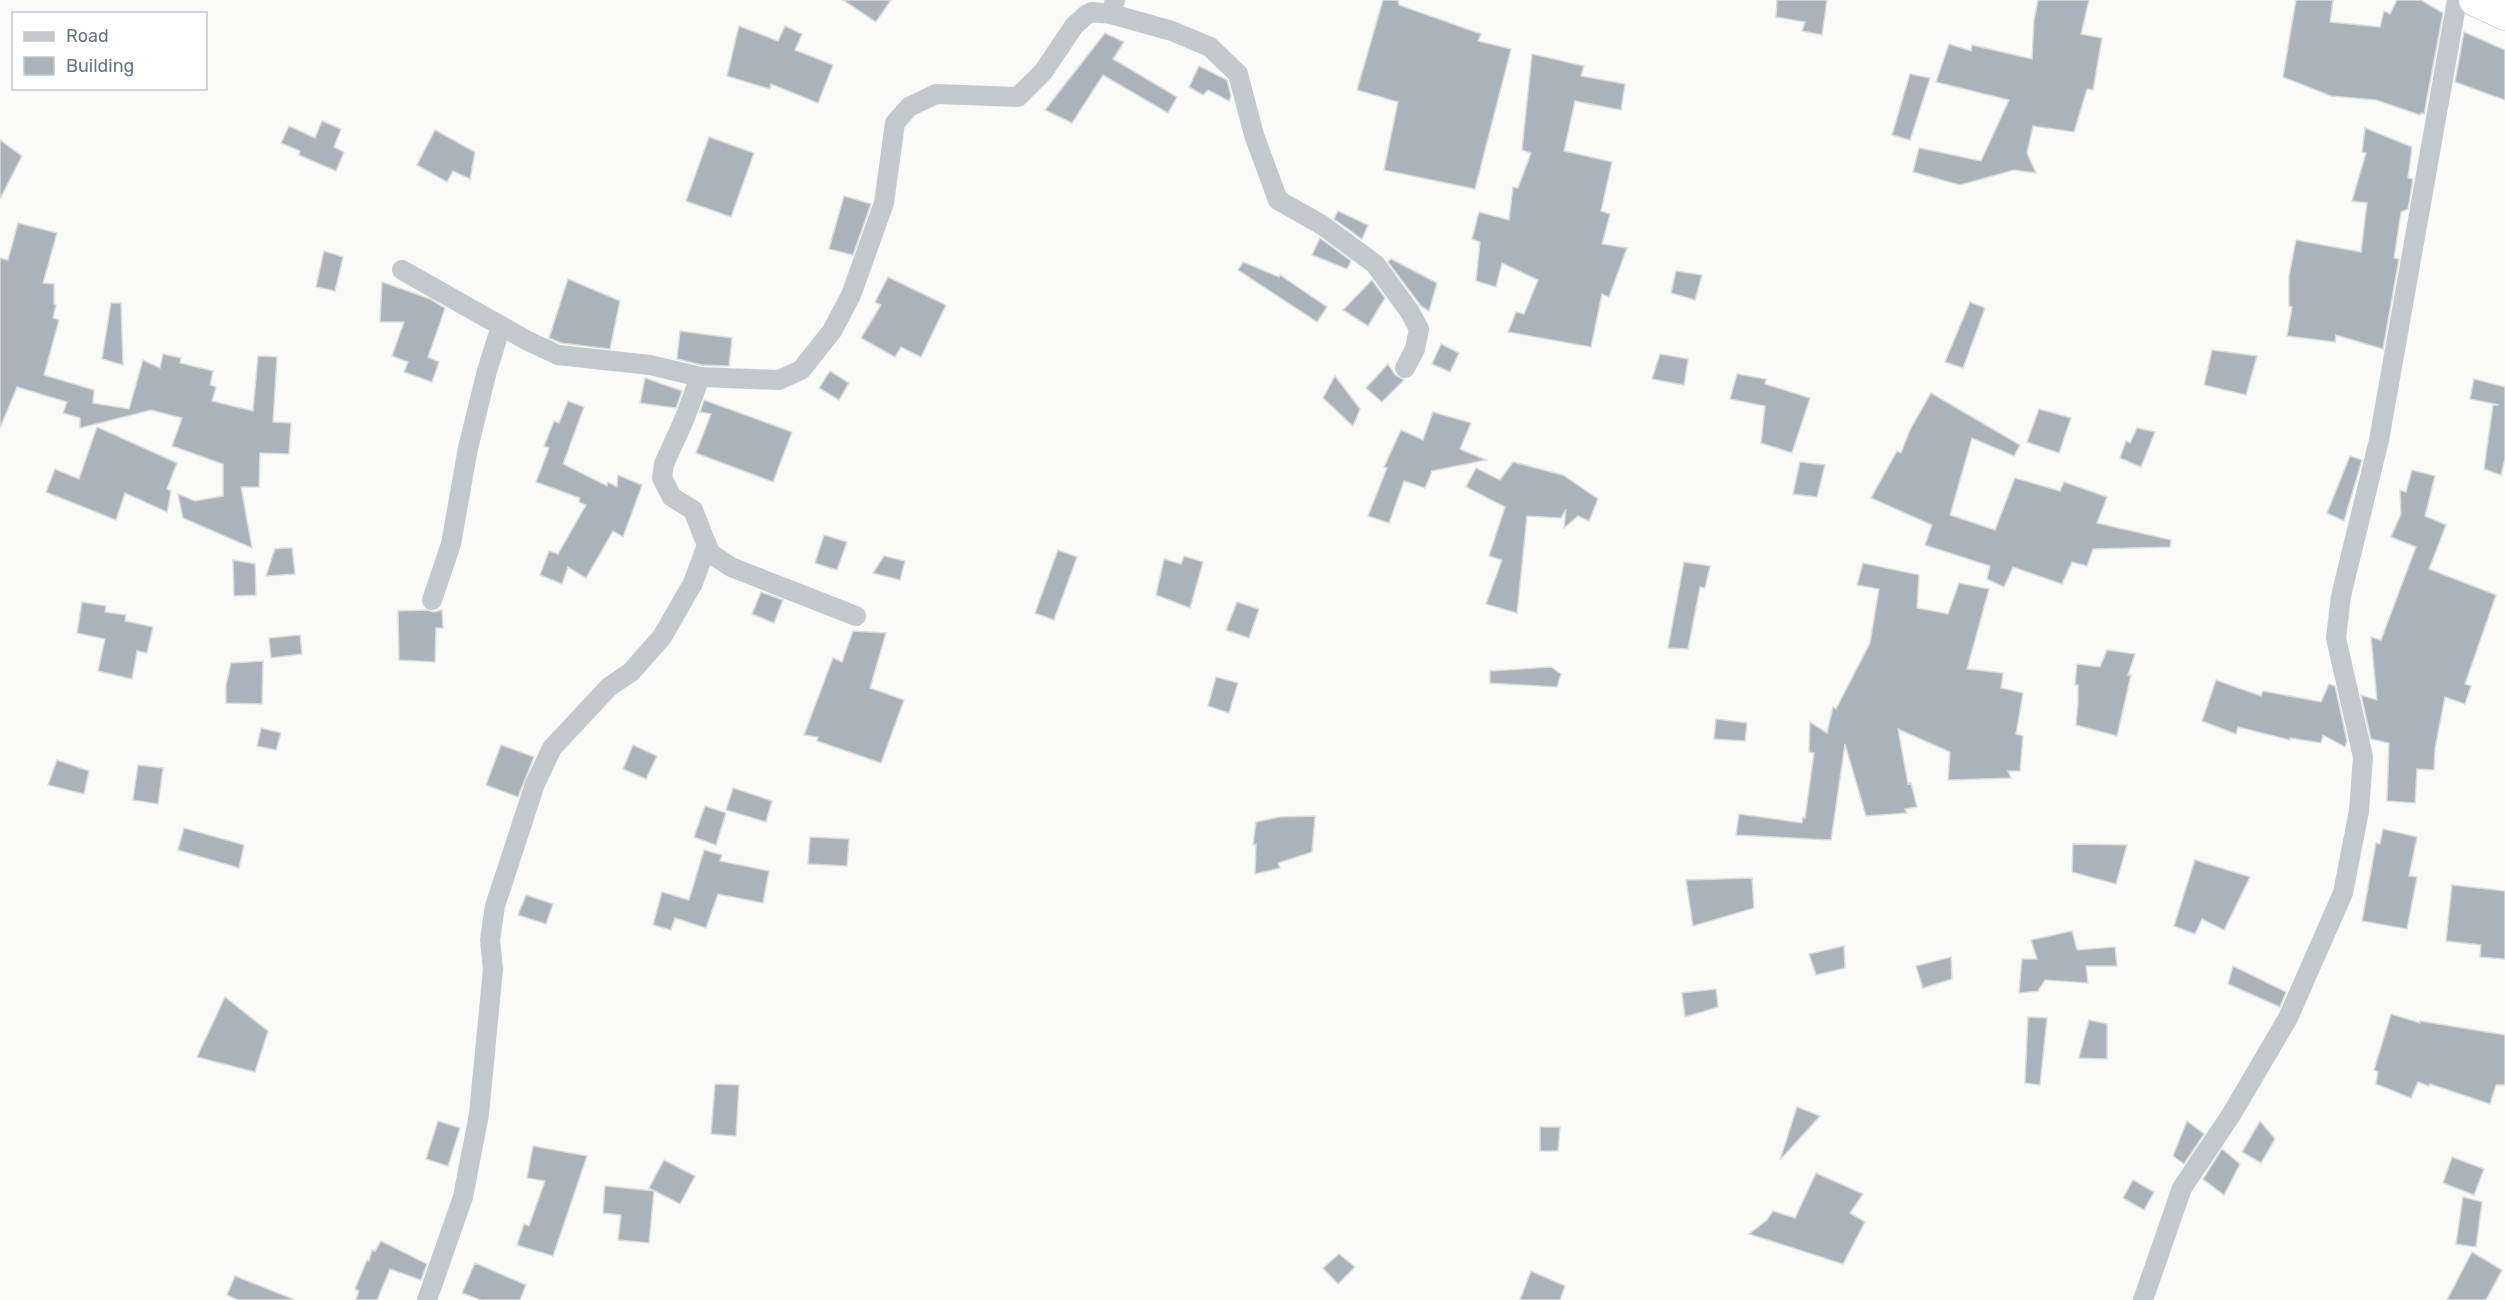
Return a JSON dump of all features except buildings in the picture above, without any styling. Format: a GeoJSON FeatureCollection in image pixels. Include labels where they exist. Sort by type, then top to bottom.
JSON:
{"type":"FeatureCollection","features":[{"type":"Feature","properties":{"kind":"highway"},"geometry":{"type":"LineString","coordinates":[[2475,0],[2505,14]]}},
{"type":"Feature","properties":{"kind":"street"},"geometry":{"type":"LineString","coordinates":[[2143,1300],[2182,1188],[2231,1115],[2288,1018],[2343,892],[2359,811],[2363,757],[2336,638],[2341,596],[2379,440],[2457,0]]}},
{"type":"Feature","properties":{"kind":"street"},"geometry":{"type":"LineString","coordinates":[[402,270],[501,326],[558,355],[650,365],[700,377],[779,380],[801,370],[832,331],[851,295],[884,203],[895,123],[909,107],[936,94],[1018,97],[1043,72],[1074,26],[1092,12],[1113,7],[1210,47],[1238,74],[1254,135],[1278,200],[1322,225],[1376,264],[1410,312],[1419,329],[1415,349],[1405,368]]}},
{"type":"Feature","properties":{"kind":"street"},"geometry":{"type":"LineString","coordinates":[[432,600],[451,544],[468,448],[501,326]]}},
{"type":"Feature","properties":{"kind":"street"},"geometry":{"type":"LineString","coordinates":[[700,377],[664,464],[662,478],[672,497],[693,510],[710,554],[731,567],[856,616]]}},
{"type":"Feature","properties":{"kind":"street"},"geometry":{"type":"LineString","coordinates":[[428,1300],[463,1197],[479,1114],[493,969],[490,940],[495,906],[535,784],[552,748],[609,687],[631,672],[662,637],[693,583],[707,545]]}}]}
